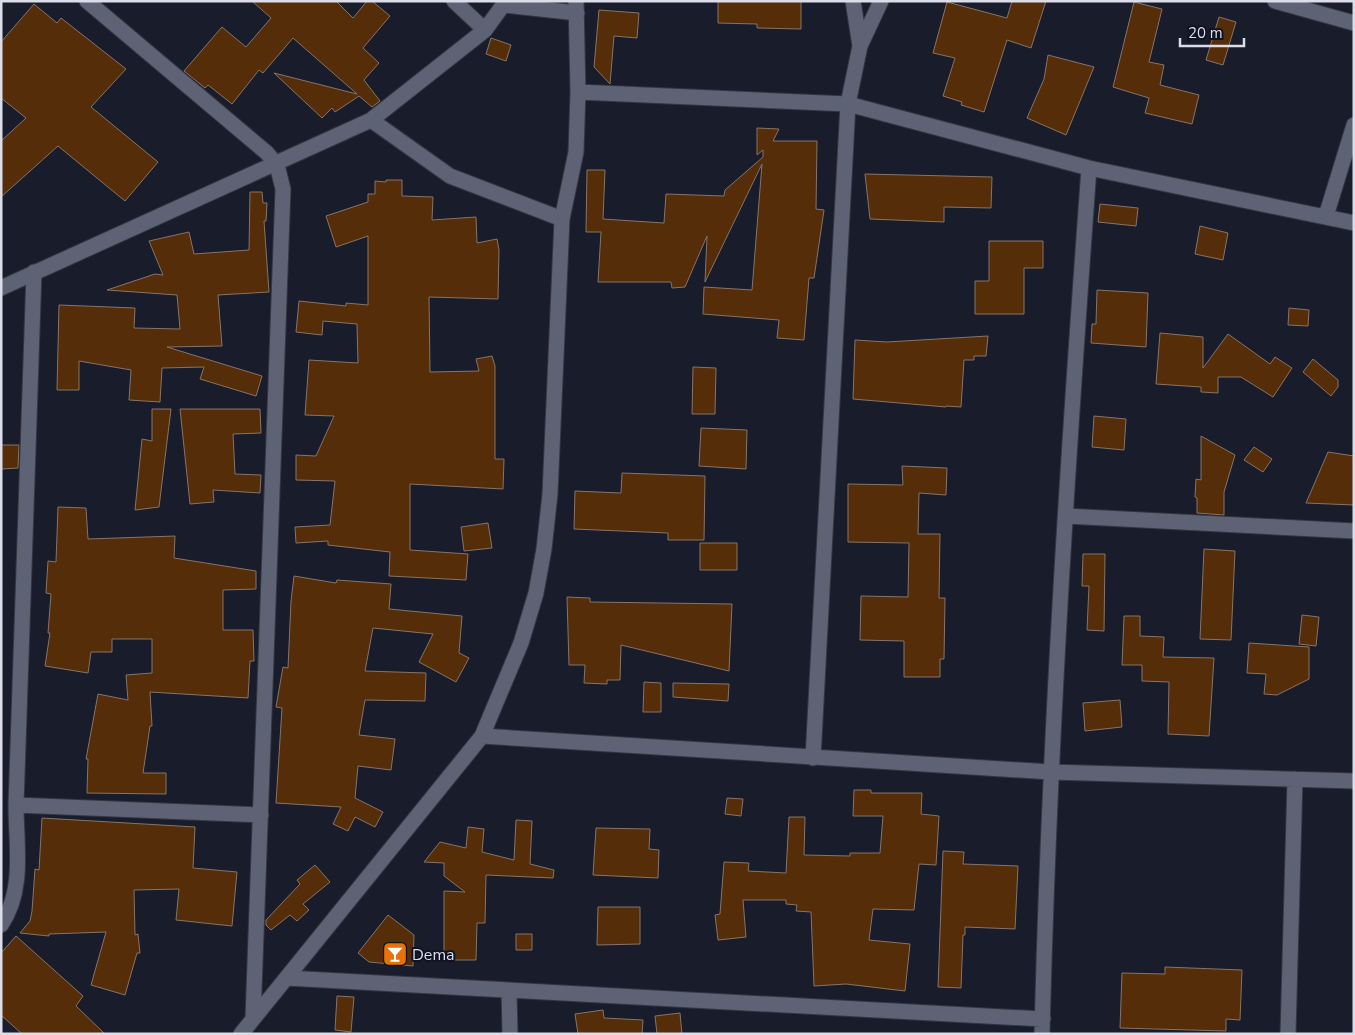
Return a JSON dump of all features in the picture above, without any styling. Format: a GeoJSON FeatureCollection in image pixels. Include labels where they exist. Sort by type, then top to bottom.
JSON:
{"type":"FeatureCollection","features":[{"type":"Feature","properties":{"kind":"street"},"geometry":{"type":"LineString","coordinates":[[87,1],[267,153],[277,165],[283,189],[253,1018]]}},
{"type":"Feature","properties":{"kind":"street"},"geometry":{"type":"LineString","coordinates":[[454,1],[485,30]]}},
{"type":"Feature","properties":{"kind":"street"},"geometry":{"type":"LineString","coordinates":[[853,1],[860,46]]}},
{"type":"Feature","properties":{"kind":"street"},"geometry":{"type":"LineString","coordinates":[[813,758],[848,104],[860,46],[881,1]]}},
{"type":"Feature","properties":{"kind":"street"},"geometry":{"type":"LineString","coordinates":[[1275,1],[1354,24]]}},
{"type":"Feature","properties":{"kind":"street"},"geometry":{"type":"LineString","coordinates":[[1,288],[277,165],[371,120],[485,30],[505,3],[577,7],[578,92],[576,152],[562,218],[550,494],[544,549],[536,593],[521,643],[482,736],[241,1034]]}},
{"type":"Feature","properties":{"kind":"street"},"geometry":{"type":"LineString","coordinates":[[578,92],[848,104],[1089,168],[1354,223]]}},
{"type":"Feature","properties":{"kind":"street"},"geometry":{"type":"LineString","coordinates":[[371,120],[450,176],[562,218]]}},
{"type":"Feature","properties":{"kind":"street"},"geometry":{"type":"LineString","coordinates":[[1326,216],[1354,125]]}},
{"type":"Feature","properties":{"kind":"street"},"geometry":{"type":"LineString","coordinates":[[286,978],[1042,1026],[1051,772],[1089,168]]}},
{"type":"Feature","properties":{"kind":"street"},"geometry":{"type":"LineString","coordinates":[[1,925],[14,900],[17,886],[16,805],[34,272]]}},
{"type":"Feature","properties":{"kind":"street"},"geometry":{"type":"LineString","coordinates":[[1066,516],[1354,531]]}},
{"type":"Feature","properties":{"kind":"street"},"geometry":{"type":"LineString","coordinates":[[482,736],[1051,772],[1354,781]]}},
{"type":"Feature","properties":{"kind":"street"},"geometry":{"type":"LineString","coordinates":[[1288,1034],[1295,779]]}},
{"type":"Feature","properties":{"kind":"street"},"geometry":{"type":"LineString","coordinates":[[16,805],[261,815]]}},
{"type":"Feature","properties":{"kind":"street"},"geometry":{"type":"LineString","coordinates":[[509,991],[510,1034]]}},
{"type":"Feature","properties":{"kind":"building"},"geometry":{"type":"Polygon","coordinates":[[[252,1],[336,1],[353,18],[367,1],[372,1],[390,16],[363,48],[379,63],[364,80],[380,101],[372,107],[359,96],[335,112],[332,108],[322,118],[274,73],[357,94],[293,38],[263,73],[259,70],[232,104],[208,85],[205,88],[184,71],[222,27],[246,47],[271,18],[252,1]]]}},
{"type":"Feature","properties":{"kind":"building"},"geometry":{"type":"Polygon","coordinates":[[[718,1],[801,1],[801,29],[757,28],[757,24],[718,23],[718,1]]]}},
{"type":"Feature","properties":{"kind":"building"},"geometry":{"type":"Polygon","coordinates":[[[1012,1],[1046,1],[1031,48],[1007,40],[984,112],[961,105],[962,102],[943,96],[955,58],[933,53],[947,2],[1007,18],[1012,1]]]}},
{"type":"Feature","properties":{"kind":"building"},"geometry":{"type":"Polygon","coordinates":[[[1134,2],[1162,9],[1149,62],[1164,65],[1160,85],[1199,95],[1192,124],[1145,113],[1149,98],[1113,87],[1134,2]]]}},
{"type":"Feature","properties":{"kind":"building"},"geometry":{"type":"Polygon","coordinates":[[[34,4],[57,23],[61,18],[126,69],[91,107],[158,162],[125,201],[58,146],[1,197],[1,141],[26,118],[1,98],[1,42],[34,4]]]}},
{"type":"Feature","properties":{"kind":"building"},"geometry":{"type":"Polygon","coordinates":[[[599,10],[639,13],[637,38],[614,36],[610,84],[594,67],[599,10]]]}},
{"type":"Feature","properties":{"kind":"building"},"geometry":{"type":"Polygon","coordinates":[[[1219,17],[1236,22],[1223,65],[1206,60],[1219,17]]]}},
{"type":"Feature","properties":{"kind":"building"},"geometry":{"type":"Polygon","coordinates":[[[491,38],[511,45],[506,61],[486,54],[491,38]]]}},
{"type":"Feature","properties":{"kind":"building"},"geometry":{"type":"Polygon","coordinates":[[[1048,55],[1094,67],[1066,135],[1027,118],[1044,79],[1048,55]]]}},
{"type":"Feature","properties":{"kind":"building"},"geometry":{"type":"Polygon","coordinates":[[[757,128],[779,129],[773,141],[817,141],[816,209],[824,210],[814,278],[809,278],[804,340],[777,338],[779,320],[703,314],[704,287],[752,290],[762,164],[705,282],[707,236],[685,287],[672,288],[671,282],[598,282],[601,232],[586,232],[587,170],[605,170],[603,219],[664,223],[666,194],[724,196],[725,190],[763,157],[763,150],[757,155],[757,128]]]}},
{"type":"Feature","properties":{"kind":"building"},"geometry":{"type":"Polygon","coordinates":[[[865,174],[992,177],[991,208],[944,207],[944,222],[870,219],[865,174]]]}},
{"type":"Feature","properties":{"kind":"building"},"geometry":{"type":"Polygon","coordinates":[[[386,180],[402,180],[402,196],[433,197],[432,220],[476,217],[477,243],[497,239],[499,250],[498,299],[429,297],[430,372],[479,371],[476,359],[492,356],[495,366],[495,459],[504,459],[503,489],[410,484],[410,550],[468,554],[466,580],[389,576],[390,552],[328,545],[328,541],[296,543],[295,527],[330,525],[335,481],[296,480],[296,455],[316,456],[334,416],[305,415],[309,360],[358,363],[357,324],[323,321],[322,335],[296,332],[299,301],[346,306],[346,303],[368,305],[368,236],[336,247],[326,216],[368,202],[368,194],[375,194],[375,181],[386,182],[386,180]]]}},
{"type":"Feature","properties":{"kind":"building"},"geometry":{"type":"Polygon","coordinates":[[[250,192],[262,192],[263,203],[267,203],[266,221],[264,221],[269,292],[218,295],[222,346],[167,347],[262,376],[256,396],[200,379],[204,367],[162,368],[160,402],[129,400],[131,370],[79,361],[79,390],[57,390],[59,305],[135,308],[134,328],[180,329],[177,295],[107,290],[155,274],[163,275],[149,241],[189,232],[194,254],[249,250],[250,192]]]}},
{"type":"Feature","properties":{"kind":"building"},"geometry":{"type":"Polygon","coordinates":[[[1100,204],[1138,208],[1136,226],[1098,222],[1100,204]]]}},
{"type":"Feature","properties":{"kind":"building"},"geometry":{"type":"Polygon","coordinates":[[[1200,226],[1228,233],[1223,260],[1195,254],[1200,226]]]}},
{"type":"Feature","properties":{"kind":"building"},"geometry":{"type":"Polygon","coordinates":[[[989,241],[1043,241],[1043,268],[1024,268],[1024,314],[975,314],[975,281],[989,281],[989,241]]]}},
{"type":"Feature","properties":{"kind":"building"},"geometry":{"type":"Polygon","coordinates":[[[1097,290],[1148,293],[1146,347],[1091,343],[1092,324],[1096,324],[1097,290]]]}},
{"type":"Feature","properties":{"kind":"building"},"geometry":{"type":"Polygon","coordinates":[[[1289,308],[1309,310],[1308,326],[1288,325],[1289,308]]]}},
{"type":"Feature","properties":{"kind":"building"},"geometry":{"type":"Polygon","coordinates":[[[1160,333],[1203,337],[1203,368],[1228,334],[1270,364],[1275,357],[1292,368],[1273,397],[1241,377],[1218,377],[1218,393],[1201,392],[1201,387],[1156,384],[1160,333]]]}},
{"type":"Feature","properties":{"kind":"building"},"geometry":{"type":"Polygon","coordinates":[[[988,336],[986,356],[974,356],[974,360],[964,360],[961,407],[853,399],[855,340],[887,342],[988,336]]]}},
{"type":"Feature","properties":{"kind":"building"},"geometry":{"type":"Polygon","coordinates":[[[1313,359],[1338,380],[1338,387],[1331,396],[1303,372],[1313,359]]]}},
{"type":"Feature","properties":{"kind":"building"},"geometry":{"type":"Polygon","coordinates":[[[693,367],[716,368],[715,414],[692,414],[693,367]]]}},
{"type":"Feature","properties":{"kind":"building"},"geometry":{"type":"Polygon","coordinates":[[[152,409],[171,409],[159,507],[135,510],[142,439],[152,441],[152,409]]]}},
{"type":"Feature","properties":{"kind":"building"},"geometry":{"type":"Polygon","coordinates":[[[180,409],[260,409],[261,433],[233,434],[235,474],[261,475],[260,493],[213,490],[214,502],[190,504],[180,409]]]}},
{"type":"Feature","properties":{"kind":"building"},"geometry":{"type":"Polygon","coordinates":[[[1094,416],[1126,419],[1124,450],[1092,447],[1094,416]]]}},
{"type":"Feature","properties":{"kind":"building"},"geometry":{"type":"Polygon","coordinates":[[[701,428],[747,430],[746,469],[699,466],[701,428]]]}},
{"type":"Feature","properties":{"kind":"building"},"geometry":{"type":"Polygon","coordinates":[[[1201,436],[1235,455],[1224,492],[1224,515],[1197,513],[1197,498],[1195,497],[1196,479],[1201,480],[1201,436]]]}},
{"type":"Feature","properties":{"kind":"building"},"geometry":{"type":"Polygon","coordinates":[[[1,445],[19,445],[18,468],[1,469],[1,445]]]}},
{"type":"Feature","properties":{"kind":"building"},"geometry":{"type":"Polygon","coordinates":[[[1254,447],[1272,459],[1263,472],[1244,460],[1254,447]]]}},
{"type":"Feature","properties":{"kind":"building"},"geometry":{"type":"Polygon","coordinates":[[[1328,452],[1354,456],[1354,505],[1306,503],[1328,452]]]}},
{"type":"Feature","properties":{"kind":"building"},"geometry":{"type":"Polygon","coordinates":[[[902,466],[947,468],[946,495],[919,493],[918,534],[940,534],[939,598],[945,598],[944,659],[940,659],[940,677],[904,677],[904,641],[860,640],[861,596],[908,597],[909,543],[848,542],[848,484],[903,485],[902,466]]]}},
{"type":"Feature","properties":{"kind":"building"},"geometry":{"type":"Polygon","coordinates":[[[622,473],[705,476],[704,540],[668,540],[668,533],[574,529],[575,491],[621,493],[622,473]]]}},
{"type":"Feature","properties":{"kind":"building"},"geometry":{"type":"Polygon","coordinates":[[[58,507],[86,508],[88,539],[175,536],[174,558],[256,571],[256,589],[223,590],[223,630],[253,630],[254,661],[250,661],[248,698],[150,692],[152,726],[150,726],[143,773],[166,773],[166,794],[87,793],[88,759],[86,759],[98,694],[128,700],[126,675],[152,673],[152,639],[112,639],[112,652],[91,652],[88,673],[45,666],[50,633],[48,633],[51,594],[46,593],[48,561],[56,562],[58,507]]]}},
{"type":"Feature","properties":{"kind":"building"},"geometry":{"type":"Polygon","coordinates":[[[488,523],[492,548],[464,551],[461,527],[488,523]]]}},
{"type":"Feature","properties":{"kind":"building"},"geometry":{"type":"Polygon","coordinates":[[[700,543],[737,543],[737,570],[700,570],[700,543]]]}},
{"type":"Feature","properties":{"kind":"building"},"geometry":{"type":"Polygon","coordinates":[[[1204,549],[1235,551],[1231,640],[1200,639],[1204,549]]]}},
{"type":"Feature","properties":{"kind":"building"},"geometry":{"type":"Polygon","coordinates":[[[1083,554],[1105,554],[1104,631],[1087,630],[1089,586],[1082,586],[1083,554]]]}},
{"type":"Feature","properties":{"kind":"building"},"geometry":{"type":"Polygon","coordinates":[[[294,576],[336,583],[337,580],[391,584],[389,609],[462,616],[459,653],[469,658],[456,682],[419,662],[433,634],[373,628],[365,671],[426,673],[425,701],[365,700],[359,735],[395,739],[391,770],[358,766],[355,798],[383,812],[375,827],[355,817],[348,831],[333,824],[341,807],[276,803],[282,708],[276,707],[283,667],[288,668],[294,576]]]}},
{"type":"Feature","properties":{"kind":"building"},"geometry":{"type":"Polygon","coordinates":[[[567,597],[590,598],[590,602],[732,604],[729,671],[621,645],[620,680],[607,680],[607,684],[584,683],[585,665],[569,665],[567,597]]]}},
{"type":"Feature","properties":{"kind":"building"},"geometry":{"type":"Polygon","coordinates":[[[1302,615],[1319,617],[1316,646],[1299,644],[1302,615]]]}},
{"type":"Feature","properties":{"kind":"building"},"geometry":{"type":"Polygon","coordinates":[[[1124,616],[1140,616],[1140,636],[1164,637],[1163,657],[1214,658],[1209,736],[1168,734],[1169,682],[1142,681],[1142,665],[1122,665],[1124,616]]]}},
{"type":"Feature","properties":{"kind":"building"},"geometry":{"type":"Polygon","coordinates":[[[1249,643],[1309,647],[1309,679],[1277,695],[1264,694],[1266,674],[1247,673],[1249,643]]]}},
{"type":"Feature","properties":{"kind":"building"},"geometry":{"type":"Polygon","coordinates":[[[644,682],[661,683],[661,712],[643,712],[644,682]]]}},
{"type":"Feature","properties":{"kind":"building"},"geometry":{"type":"Polygon","coordinates":[[[673,683],[729,684],[728,701],[673,697],[673,683]]]}},
{"type":"Feature","properties":{"kind":"building"},"geometry":{"type":"Polygon","coordinates":[[[1120,700],[1122,727],[1085,731],[1083,703],[1120,700]]]}},
{"type":"Feature","properties":{"kind":"building"},"geometry":{"type":"Polygon","coordinates":[[[854,790],[871,790],[871,793],[922,793],[921,814],[939,816],[936,865],[919,864],[914,910],[873,909],[869,940],[910,944],[905,991],[846,984],[814,986],[811,912],[796,911],[797,905],[786,904],[786,900],[743,900],[746,937],[718,940],[715,915],[720,914],[724,862],[749,863],[748,871],[786,873],[789,817],[805,817],[804,855],[850,856],[850,853],[880,853],[883,816],[853,816],[854,790]]]}},
{"type":"Feature","properties":{"kind":"building"},"geometry":{"type":"Polygon","coordinates":[[[727,798],[743,799],[741,816],[725,814],[727,798]]]}},
{"type":"Feature","properties":{"kind":"building"},"geometry":{"type":"Polygon","coordinates":[[[42,818],[195,827],[193,868],[237,872],[232,926],[176,920],[179,889],[134,890],[135,935],[138,934],[140,953],[137,953],[125,995],[91,985],[106,932],[49,934],[49,936],[20,933],[30,921],[32,911],[35,869],[39,870],[42,818]]]}},
{"type":"Feature","properties":{"kind":"building"},"geometry":{"type":"Polygon","coordinates":[[[516,820],[532,821],[530,864],[554,870],[553,878],[486,875],[485,923],[477,923],[476,960],[444,960],[444,891],[465,892],[444,876],[444,863],[424,862],[440,842],[466,848],[468,827],[484,829],[482,852],[514,860],[516,820]]]}},
{"type":"Feature","properties":{"kind":"building"},"geometry":{"type":"Polygon","coordinates":[[[596,828],[650,829],[649,849],[659,850],[658,878],[593,875],[596,828]]]}},
{"type":"Feature","properties":{"kind":"building"},"geometry":{"type":"Polygon","coordinates":[[[943,851],[964,852],[963,864],[1018,866],[1015,929],[965,927],[961,988],[938,987],[943,851]]]}},
{"type":"Feature","properties":{"kind":"building"},"geometry":{"type":"Polygon","coordinates":[[[315,865],[330,882],[303,904],[309,910],[297,921],[290,915],[271,930],[266,925],[266,920],[300,884],[297,880],[315,865]]]}},
{"type":"Feature","properties":{"kind":"building"},"geometry":{"type":"Polygon","coordinates":[[[598,907],[640,907],[640,944],[597,945],[598,907]]]}},
{"type":"Feature","properties":{"kind":"building"},"geometry":{"type":"Polygon","coordinates":[[[388,915],[414,935],[413,966],[369,962],[358,953],[388,915]]]}},
{"type":"Feature","properties":{"kind":"building"},"geometry":{"type":"Polygon","coordinates":[[[516,934],[532,934],[532,950],[516,950],[516,934]]]}},
{"type":"Feature","properties":{"kind":"building"},"geometry":{"type":"Polygon","coordinates":[[[16,936],[83,996],[76,1006],[105,1034],[22,1034],[1,1015],[1,953],[16,936]]]}},
{"type":"Feature","properties":{"kind":"building"},"geometry":{"type":"Polygon","coordinates":[[[1165,967],[1242,970],[1240,1020],[1226,1019],[1226,1031],[1120,1028],[1122,973],[1165,974],[1165,967]]]}},
{"type":"Feature","properties":{"kind":"building"},"geometry":{"type":"Polygon","coordinates":[[[337,996],[354,997],[351,1032],[335,1030],[337,996]]]}},
{"type":"Feature","properties":{"kind":"building"},"geometry":{"type":"Polygon","coordinates":[[[603,1010],[604,1018],[643,1020],[642,1034],[578,1034],[575,1014],[603,1010]]]}},
{"type":"Feature","properties":{"kind":"building"},"geometry":{"type":"Polygon","coordinates":[[[680,1013],[682,1034],[657,1034],[655,1016],[680,1013]]]}},
{"type":"Feature","properties":{"kind":"place","name":"Dema"},"geometry":{"type":"Point","coordinates":[395,954]}}]}
